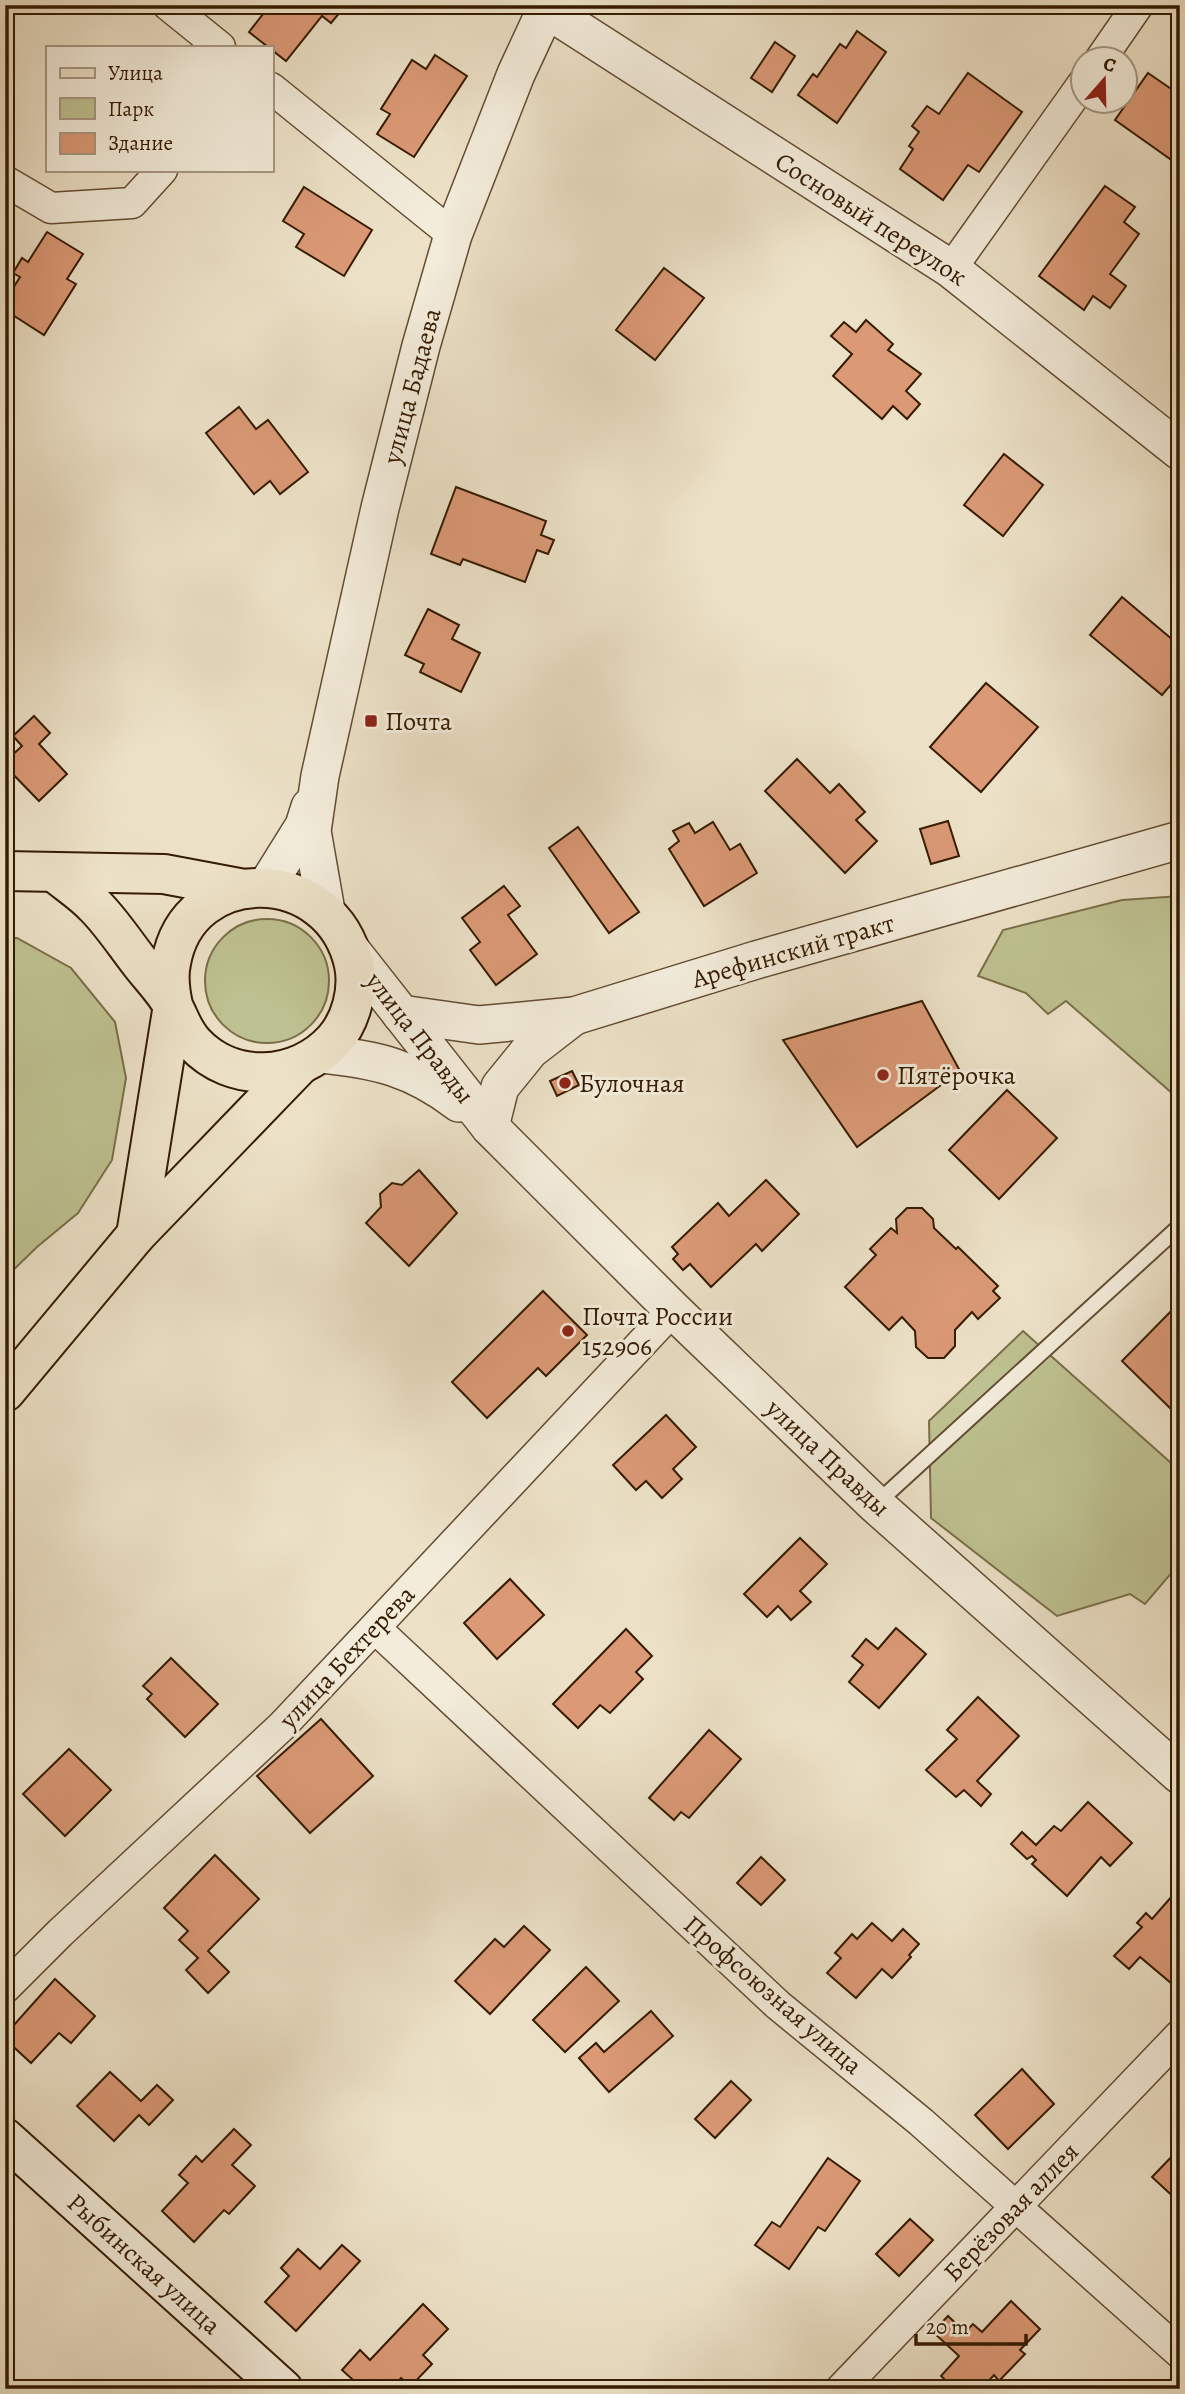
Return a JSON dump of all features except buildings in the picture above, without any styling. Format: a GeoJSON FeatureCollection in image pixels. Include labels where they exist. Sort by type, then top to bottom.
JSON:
{"type":"FeatureCollection","features":[{"type":"Feature","properties":{"kind":"main road"},"geometry":{"type":"LineString","coordinates":[[5,1392],[136,1235],[310,1059],[336,1037],[348,1017],[355,995],[355,972],[350,949],[340,928],[326,911],[288,890],[255,888],[164,874],[54,872],[8,868]]}},
{"type":"Feature","properties":{"kind":"main road"},"geometry":{"type":"LineString","coordinates":[[54,872],[95,906],[173,1005],[136,1235]]}},
{"type":"Feature","properties":{"kind":"main road"},"geometry":{"type":"LineString","coordinates":[[255,888],[223,896],[205,907],[189,922],[178,941],[171,962],[169,984],[173,1005],[181,1026],[194,1043],[212,1058],[232,1068],[255,1073],[278,1072],[310,1059]]}},
{"type":"Feature","properties":{"kind":"main road","name":"Рыбинская улица"},"geometry":{"type":"LineString","coordinates":[[5,2138],[283,2389]]}},
{"type":"Feature","properties":{"kind":"street"},"geometry":{"type":"LineString","coordinates":[[168,5],[219,46]]}},
{"type":"Feature","properties":{"kind":"street"},"geometry":{"type":"LineString","coordinates":[[1110,46],[1139,5]]}},
{"type":"Feature","properties":{"kind":"street","name":"улица Бадаева"},"geometry":{"type":"LineString","coordinates":[[326,911],[312,831],[320,776],[380,508],[421,346],[453,235],[516,74],[547,7]]}},
{"type":"Feature","properties":{"kind":"street","name":"Сосновый переулок"},"geometry":{"type":"LineString","coordinates":[[547,7],[951,269],[1180,451]]}},
{"type":"Feature","properties":{"kind":"street"},"geometry":{"type":"LineString","coordinates":[[273,90],[453,235]]}},
{"type":"Feature","properties":{"kind":"street"},"geometry":{"type":"LineString","coordinates":[[951,269],[1070,100]]}},
{"type":"Feature","properties":{"kind":"street"},"geometry":{"type":"LineString","coordinates":[[5,181],[51,208],[132,204],[160,172]]}},
{"type":"Feature","properties":{"kind":"street","name":"улица Бадаева"},"geometry":{"type":"LineString","coordinates":[[255,888],[304,826],[320,776]]}},
{"type":"Feature","properties":{"kind":"street","name":"Арефинский тракт"},"geometry":{"type":"LineString","coordinates":[[401,1014],[479,1024],[574,1016],[756,960],[1180,840]]}},
{"type":"Feature","properties":{"kind":"street","name":"улица Правды"},"geometry":{"type":"LineString","coordinates":[[350,949],[490,1127],[673,1310],[876,1504],[1180,1774]]}},
{"type":"Feature","properties":{"kind":"street"},"geometry":{"type":"LineString","coordinates":[[490,1127],[500,1087],[530,1050],[574,1016]]}},
{"type":"Feature","properties":{"kind":"street","name":"улица Правды"},"geometry":{"type":"LineString","coordinates":[[310,1059],[364,1058],[398,1067],[439,1087],[490,1127]]}},
{"type":"Feature","properties":{"kind":"street","name":"улица Бехтерева"},"geometry":{"type":"LineString","coordinates":[[5,1988],[70,1923],[282,1726],[673,1310]]}},
{"type":"Feature","properties":{"kind":"street","name":"Профсоюзная улица"},"geometry":{"type":"LineString","coordinates":[[375,1628],[778,2005],[921,2122],[1180,2353]]}},
{"type":"Feature","properties":{"kind":"street","name":"Берёзовая аллея"},"geometry":{"type":"LineString","coordinates":[[841,2389],[1180,2035]]}},
{"type":"Feature","properties":{"kind":"lane"},"geometry":{"type":"LineString","coordinates":[[876,1504],[1180,1226]]}},
{"type":"Feature","properties":{"kind":"green space"},"geometry":{"type":"Polygon","coordinates":[[[1180,896],[1180,1100],[1066,1001],[1048,1014],[1026,993],[978,976],[1003,930],[1122,900],[1180,896]]]}},
{"type":"Feature","properties":{"kind":"green space"},"geometry":{"type":"Polygon","coordinates":[[[267,919],[291,923],[311,937],[325,957],[329,981],[325,1005],[311,1025],[291,1039],[267,1043],[243,1039],[223,1025],[209,1005],[205,981],[209,957],[223,937],[243,923],[267,919]]]}},
{"type":"Feature","properties":{"kind":"green space"},"geometry":{"type":"Polygon","coordinates":[[[5,938],[17,938],[71,968],[115,1022],[126,1078],[112,1160],[78,1213],[5,1278],[5,938]]]}},
{"type":"Feature","properties":{"kind":"green space"},"geometry":{"type":"Polygon","coordinates":[[[1023,1331],[1180,1471],[1180,1563],[1145,1604],[1130,1594],[1057,1616],[931,1518],[929,1421],[1023,1331]]]}},
{"type":"Feature","properties":{"kind":"place","name":"Почта"},"geometry":{"type":"Point","coordinates":[371,721]}},
{"type":"Feature","properties":{"kind":"place","name":"Пятёрочка"},"geometry":{"type":"Point","coordinates":[883,1075]}},
{"type":"Feature","properties":{"kind":"place","name":"Булочная"},"geometry":{"type":"Point","coordinates":[565,1083]}},
{"type":"Feature","properties":{"kind":"place","name":"Почта России 152906"},"geometry":{"type":"Point","coordinates":[568,1331]}}]}
